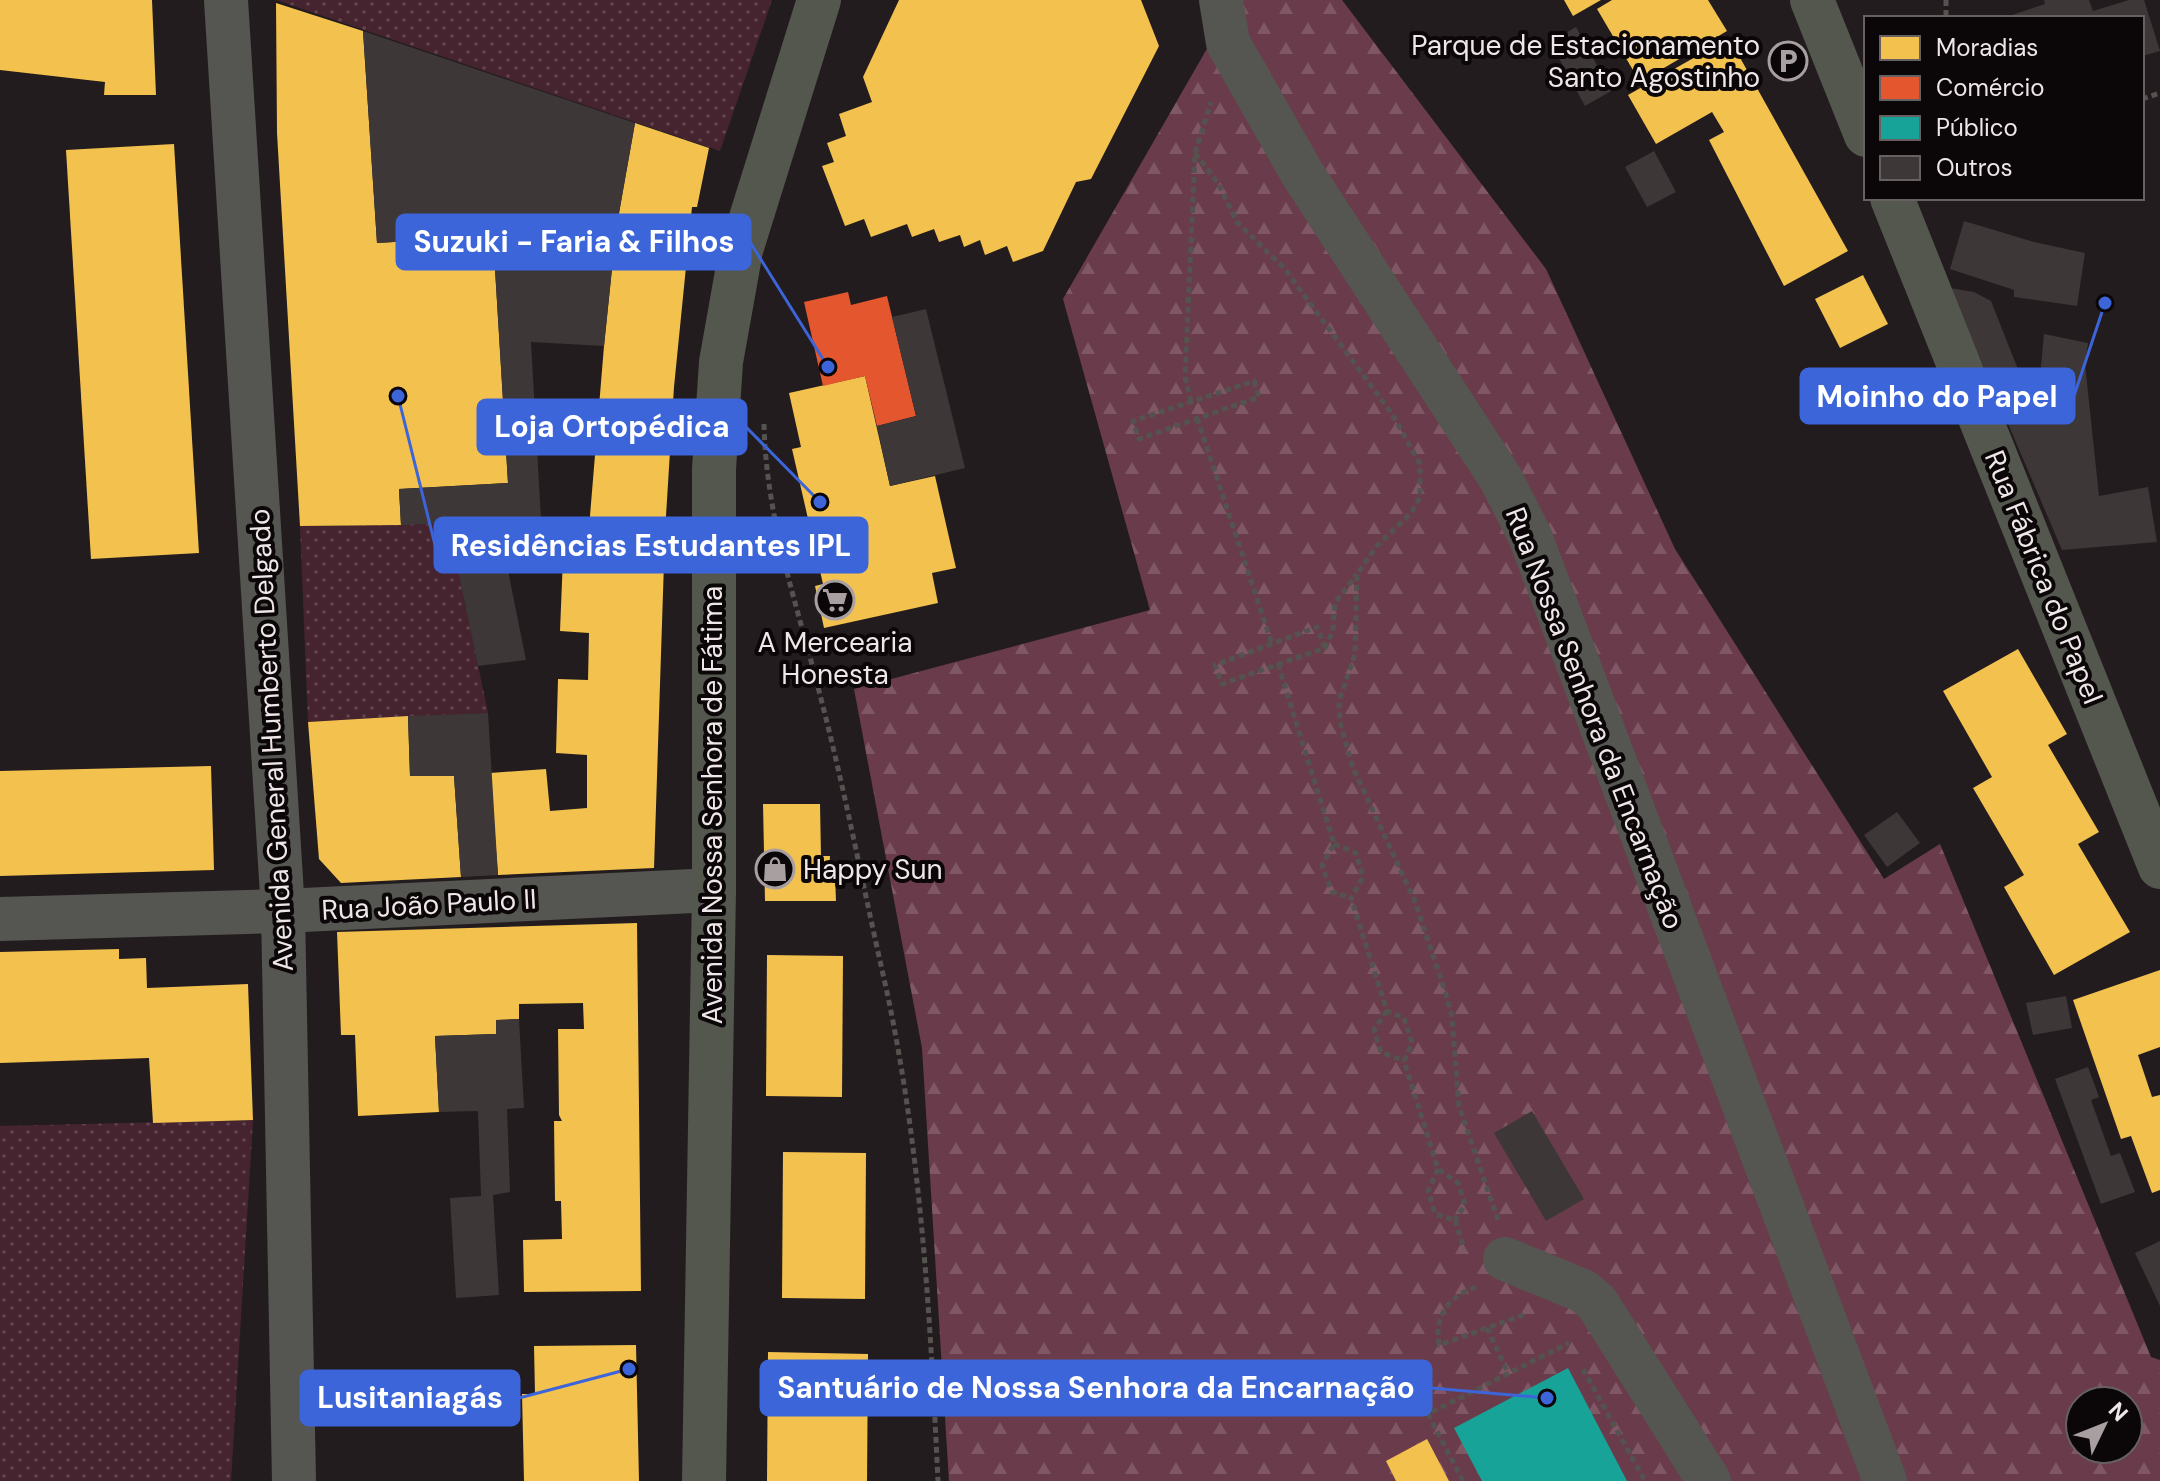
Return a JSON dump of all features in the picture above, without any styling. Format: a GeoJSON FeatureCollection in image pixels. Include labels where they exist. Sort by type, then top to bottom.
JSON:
{"type":"FeatureCollection","features":[{"type":"Feature","properties":{"kind":"main road","name":"Avenida Nossa Senhora de Fátima"},"geometry":{"type":"LineString","coordinates":[[704,1481],[714,890],[714,469],[721,362],[741,250],[819,0]]}},
{"type":"Feature","properties":{"kind":"main road"},"geometry":{"type":"LineString","coordinates":[[1812,0],[1864,130]]}},
{"type":"Feature","properties":{"kind":"main road","name":"Rua Fábrica do Papel"},"geometry":{"type":"LineString","coordinates":[[1893,200],[2160,867]]}},
{"type":"Feature","properties":{"kind":"street","name":"Avenida General Humberto Delgado"},"geometry":{"type":"LineString","coordinates":[[226,0],[283,911],[294,1481]]}},
{"type":"Feature","properties":{"kind":"street","name":"Rua Nossa Senhora da Encarnação"},"geometry":{"type":"LineString","coordinates":[[1221,0],[1228,43],[1302,173],[1501,479],[1530,536],[1885,1481]]}},
{"type":"Feature","properties":{"kind":"street","name":"Rua João Paulo II"},"geometry":{"type":"LineString","coordinates":[[0,919],[283,911],[714,890]]}},
{"type":"Feature","properties":{"kind":"street"},"geometry":{"type":"LineString","coordinates":[[1488,1254],[1583,1291],[1597,1303],[1709,1481]]}},
{"type":"Feature","properties":{"kind":"path"},"geometry":{"type":"LineString","coordinates":[[1191,402],[1185,377],[1195,153],[1212,98]]}},
{"type":"Feature","properties":{"kind":"path"},"geometry":{"type":"LineString","coordinates":[[1195,153],[1218,183],[1237,222],[1284,268],[1392,414],[1420,464],[1420,497],[1411,513],[1377,546],[1335,603],[1333,631],[1325,648],[1222,684],[1215,665],[1317,627],[1325,648]]}},
{"type":"Feature","properties":{"kind":"path"},"geometry":{"type":"LineString","coordinates":[[1254,381],[1259,397],[1197,418],[1139,439],[1133,421],[1254,381]]}},
{"type":"Feature","properties":{"kind":"path"},"geometry":{"type":"LineString","coordinates":[[763,409],[764,465],[774,532],[821,696],[903,1073],[929,1297],[938,1481]]}},
{"type":"Feature","properties":{"kind":"path"},"geometry":{"type":"LineString","coordinates":[[1197,418],[1272,644]]}},
{"type":"Feature","properties":{"kind":"path"},"geometry":{"type":"LineString","coordinates":[[1357,574],[1355,654],[1339,701],[1344,745],[1414,899],[1452,1017],[1459,1106],[1488,1254],[1464,1292],[1450,1302],[1440,1316],[1439,1345],[1523,1315],[1520,1307]]}},
{"type":"Feature","properties":{"kind":"path"},"geometry":{"type":"LineString","coordinates":[[1278,664],[1334,844],[1322,865],[1332,892],[1351,898]]}},
{"type":"Feature","properties":{"kind":"path"},"geometry":{"type":"LineString","coordinates":[[1334,844],[1356,853],[1360,865],[1363,877],[1351,898],[1387,1011],[1404,1018],[1412,1043],[1404,1061],[1438,1169],[1458,1183],[1465,1205],[1455,1220]]}},
{"type":"Feature","properties":{"kind":"path"},"geometry":{"type":"LineString","coordinates":[[1387,1011],[1374,1030],[1381,1052],[1404,1061]]}},
{"type":"Feature","properties":{"kind":"path"},"geometry":{"type":"LineString","coordinates":[[1438,1169],[1428,1191],[1435,1214],[1455,1220],[1488,1254]]}},
{"type":"Feature","properties":{"kind":"path"},"geometry":{"type":"LineString","coordinates":[[1487,1328],[1508,1373]]}},
{"type":"Feature","properties":{"kind":"path"},"geometry":{"type":"LineString","coordinates":[[1463,1481],[1428,1414],[1568,1341],[1645,1481]]}},
{"type":"Feature","properties":{"kind":"shaded area"},"geometry":{"type":"Polygon","coordinates":[[[276,0],[772,0],[720,151],[276,0]]]}},
{"type":"Feature","properties":{"kind":"shaded area"},"geometry":{"type":"Polygon","coordinates":[[[448,523],[488,713],[308,722],[300,526],[448,523]]]}},
{"type":"Feature","properties":{"kind":"shaded area"},"geometry":{"type":"Polygon","coordinates":[[[253,1120],[231,1481],[0,1481],[0,1126],[253,1120]]]}},
{"type":"Feature","properties":{"kind":"green space"},"geometry":{"type":"Polygon","coordinates":[[[1235,0],[1342,0],[1546,269],[1675,549],[1884,879],[1940,844],[2151,1357],[2160,1360],[2160,1481],[949,1481],[922,1048],[854,689],[1150,610],[1063,299],[1235,0]]]}},
{"type":"Feature","properties":{"kind":"building: Moradias"},"geometry":{"type":"Polygon","coordinates":[[[0,0],[152,0],[156,95],[104,95],[105,82],[0,70],[0,0]]]}},
{"type":"Feature","properties":{"kind":"building: Moradias"},"geometry":{"type":"Polygon","coordinates":[[[899,0],[1141,0],[1159,46],[1091,179],[1076,182],[1043,251],[1013,262],[1007,246],[985,255],[980,240],[964,247],[960,235],[939,242],[934,229],[912,237],[907,224],[871,237],[864,219],[845,226],[822,166],[834,162],[827,143],[846,136],[839,114],[872,102],[863,77],[899,0]]]}},
{"type":"Feature","properties":{"kind":"building: Moradias"},"geometry":{"type":"Polygon","coordinates":[[[1564,0],[1601,0],[1573,16],[1564,0]]]}},
{"type":"Feature","properties":{"kind":"building: Moradias"},"geometry":{"type":"Polygon","coordinates":[[[1612,0],[1708,0],[1727,31],[1640,82],[1597,9],[1612,0]]]}},
{"type":"Feature","properties":{"kind":"building: Moradias"},"geometry":{"type":"Polygon","coordinates":[[[276,3],[363,31],[377,243],[493,236],[508,483],[399,489],[401,525],[300,526],[277,133],[276,3]]]}},
{"type":"Feature","properties":{"kind":"building: Moradias"},"geometry":{"type":"Polygon","coordinates":[[[1729,38],[1848,251],[1784,286],[1709,140],[1724,132],[1712,112],[1656,144],[1628,95],[1729,38]]]}},
{"type":"Feature","properties":{"kind":"building: Moradias"},"geometry":{"type":"Polygon","coordinates":[[[635,123],[709,148],[697,207],[692,207],[674,387],[665,532],[654,868],[498,875],[490,773],[546,769],[550,811],[587,808],[587,755],[556,753],[558,679],[588,680],[589,633],[560,631],[563,557],[595,558],[596,529],[589,528],[604,346],[616,230],[635,123]]]}},
{"type":"Feature","properties":{"kind":"building: Moradias"},"geometry":{"type":"Polygon","coordinates":[[[174,144],[199,553],[91,559],[66,150],[174,144]]]}},
{"type":"Feature","properties":{"kind":"building: Moradias"},"geometry":{"type":"Polygon","coordinates":[[[1863,275],[1888,324],[1840,348],[1815,299],[1863,275]]]}},
{"type":"Feature","properties":{"kind":"building: Moradias"},"geometry":{"type":"Polygon","coordinates":[[[865,376],[890,486],[935,476],[956,568],[932,573],[938,603],[824,628],[815,586],[823,584],[792,449],[801,447],[789,393],[865,376]]]}},
{"type":"Feature","properties":{"kind":"building: Moradias"},"geometry":{"type":"Polygon","coordinates":[[[2018,649],[2067,734],[2048,745],[2099,832],[2078,844],[2130,932],[2054,975],[2004,887],[2024,875],[1973,788],[1992,777],[1943,691],[2018,649]]]}},
{"type":"Feature","properties":{"kind":"building: Moradias"},"geometry":{"type":"Polygon","coordinates":[[[408,716],[410,776],[454,776],[461,877],[341,883],[319,859],[308,722],[408,716]]]}},
{"type":"Feature","properties":{"kind":"building: Moradias"},"geometry":{"type":"Polygon","coordinates":[[[211,766],[214,870],[0,876],[0,771],[211,766]]]}},
{"type":"Feature","properties":{"kind":"building: Moradias"},"geometry":{"type":"Polygon","coordinates":[[[763,804],[820,804],[821,856],[830,856],[829,874],[835,874],[836,901],[765,901],[763,804]]]}},
{"type":"Feature","properties":{"kind":"building: Moradias"},"geometry":{"type":"Polygon","coordinates":[[[637,923],[641,1291],[524,1292],[523,1240],[562,1239],[561,1201],[555,1201],[554,1121],[562,1121],[559,1115],[558,1029],[584,1029],[583,1003],[519,1004],[519,1019],[496,1020],[496,1034],[435,1036],[439,1112],[358,1116],[355,1035],[341,1035],[337,932],[637,923]]]}},
{"type":"Feature","properties":{"kind":"building: Moradias"},"geometry":{"type":"Polygon","coordinates":[[[119,949],[119,959],[146,958],[147,988],[248,984],[253,1120],[153,1123],[149,1058],[0,1063],[0,952],[119,949]]]}},
{"type":"Feature","properties":{"kind":"building: Moradias"},"geometry":{"type":"Polygon","coordinates":[[[767,955],[843,956],[842,1097],[766,1096],[767,955]]]}},
{"type":"Feature","properties":{"kind":"building: Moradias"},"geometry":{"type":"Polygon","coordinates":[[[2160,970],[2160,1047],[2138,1055],[2152,1097],[2160,1095],[2160,1190],[2152,1193],[2131,1136],[2121,1139],[2073,1000],[2160,970]]]}},
{"type":"Feature","properties":{"kind":"building: Moradias"},"geometry":{"type":"Polygon","coordinates":[[[783,1152],[866,1153],[865,1299],[782,1298],[783,1152]]]}},
{"type":"Feature","properties":{"kind":"building: Moradias"},"geometry":{"type":"Polygon","coordinates":[[[636,1345],[639,1481],[524,1481],[522,1394],[535,1394],[534,1346],[636,1345]]]}},
{"type":"Feature","properties":{"kind":"building: Moradias"},"geometry":{"type":"Polygon","coordinates":[[[768,1352],[868,1354],[867,1481],[767,1481],[768,1352]]]}},
{"type":"Feature","properties":{"kind":"building: Moradias"},"geometry":{"type":"Polygon","coordinates":[[[1427,1439],[1449,1481],[1396,1481],[1386,1461],[1427,1439]]]}},
{"type":"Feature","properties":{"kind":"building: Comércio"},"geometry":{"type":"Polygon","coordinates":[[[848,292],[851,305],[887,296],[916,416],[877,426],[865,376],[823,386],[804,302],[848,292]]]}},
{"type":"Feature","properties":{"kind":"building: Público"},"geometry":{"type":"Polygon","coordinates":[[[1568,1368],[1627,1481],[1482,1481],[1454,1428],[1568,1368]]]}},
{"type":"Feature","properties":{"kind":"building: Outros"},"geometry":{"type":"Polygon","coordinates":[[[2044,0],[2089,0],[2093,11],[2129,0],[2144,0],[2160,51],[2144,55],[2144,16],[2009,16],[2045,4],[2044,0]]]}},
{"type":"Feature","properties":{"kind":"building: Outros"},"geometry":{"type":"Polygon","coordinates":[[[1576,27],[1611,91],[1585,106],[1550,42],[1576,27]]]}},
{"type":"Feature","properties":{"kind":"building: Outros"},"geometry":{"type":"Polygon","coordinates":[[[363,31],[635,123],[616,230],[604,346],[531,342],[541,519],[498,521],[526,660],[478,666],[448,523],[401,525],[399,489],[508,483],[493,236],[377,243],[363,31]]]}},
{"type":"Feature","properties":{"kind":"building: Outros"},"geometry":{"type":"Polygon","coordinates":[[[1654,151],[1676,192],[1647,207],[1625,167],[1654,151]]]}},
{"type":"Feature","properties":{"kind":"building: Outros"},"geometry":{"type":"Polygon","coordinates":[[[1964,221],[2034,242],[2085,253],[2077,306],[2014,297],[2014,290],[1950,269],[1964,221]]]}},
{"type":"Feature","properties":{"kind":"building: Outros"},"geometry":{"type":"Polygon","coordinates":[[[1950,288],[1974,292],[1991,301],[2023,382],[2040,377],[2044,334],[2088,343],[2085,364],[2099,496],[2148,487],[2157,542],[2062,550],[1950,288]]]}},
{"type":"Feature","properties":{"kind":"building: Outros"},"geometry":{"type":"Polygon","coordinates":[[[926,309],[965,468],[890,486],[877,426],[916,416],[892,317],[926,309]]]}},
{"type":"Feature","properties":{"kind":"building: Outros"},"geometry":{"type":"Polygon","coordinates":[[[488,713],[498,875],[461,877],[454,776],[410,776],[408,716],[488,713]]]}},
{"type":"Feature","properties":{"kind":"building: Outros"},"geometry":{"type":"Polygon","coordinates":[[[1897,812],[1920,843],[1887,867],[1864,835],[1897,812]]]}},
{"type":"Feature","properties":{"kind":"building: Outros"},"geometry":{"type":"Polygon","coordinates":[[[2066,996],[2072,1028],[2033,1035],[2026,1003],[2066,996]]]}},
{"type":"Feature","properties":{"kind":"building: Outros"},"geometry":{"type":"Polygon","coordinates":[[[519,1019],[524,1108],[507,1109],[510,1192],[493,1195],[499,1295],[456,1298],[450,1198],[481,1196],[478,1111],[439,1112],[435,1036],[496,1034],[496,1020],[519,1019]]]}},
{"type":"Feature","properties":{"kind":"building: Outros"},"geometry":{"type":"Polygon","coordinates":[[[2088,1067],[2099,1097],[2091,1100],[2111,1156],[2120,1153],[2135,1192],[2101,1204],[2055,1079],[2088,1067]]]}},
{"type":"Feature","properties":{"kind":"building: Outros"},"geometry":{"type":"Polygon","coordinates":[[[1532,1111],[1584,1199],[1546,1221],[1494,1133],[1532,1111]]]}},
{"type":"Feature","properties":{"kind":"building: Outros"},"geometry":{"type":"Polygon","coordinates":[[[2160,1241],[2160,1306],[2135,1253],[2160,1241]]]}},
{"type":"Feature","properties":{"kind":"place","name":"Parque de Estacionamento Santo Agostinho"},"geometry":{"type":"Point","coordinates":[1788,61]}},
{"type":"Feature","properties":{"kind":"place","name":"Moinho do Papel"},"geometry":{"type":"Point","coordinates":[2105,303]}},
{"type":"Feature","properties":{"kind":"place","name":"Suzuki - Faria & Filhos"},"geometry":{"type":"Point","coordinates":[828,367]}},
{"type":"Feature","properties":{"kind":"place","name":"Residências Estudantes IPL"},"geometry":{"type":"Point","coordinates":[398,396]}},
{"type":"Feature","properties":{"kind":"place","name":"Loja Ortopédica"},"geometry":{"type":"Point","coordinates":[820,502]}},
{"type":"Feature","properties":{"kind":"place","name":"A Mercearia Honesta"},"geometry":{"type":"Point","coordinates":[835,600]}},
{"type":"Feature","properties":{"kind":"place","name":"Happy Sun"},"geometry":{"type":"Point","coordinates":[775,869]}},
{"type":"Feature","properties":{"kind":"place","name":"Lusitaniagás"},"geometry":{"type":"Point","coordinates":[629,1369]}},
{"type":"Feature","properties":{"kind":"place","name":"Santuário de Nossa Senhora da Encarnação"},"geometry":{"type":"Point","coordinates":[1547,1398]}}]}
